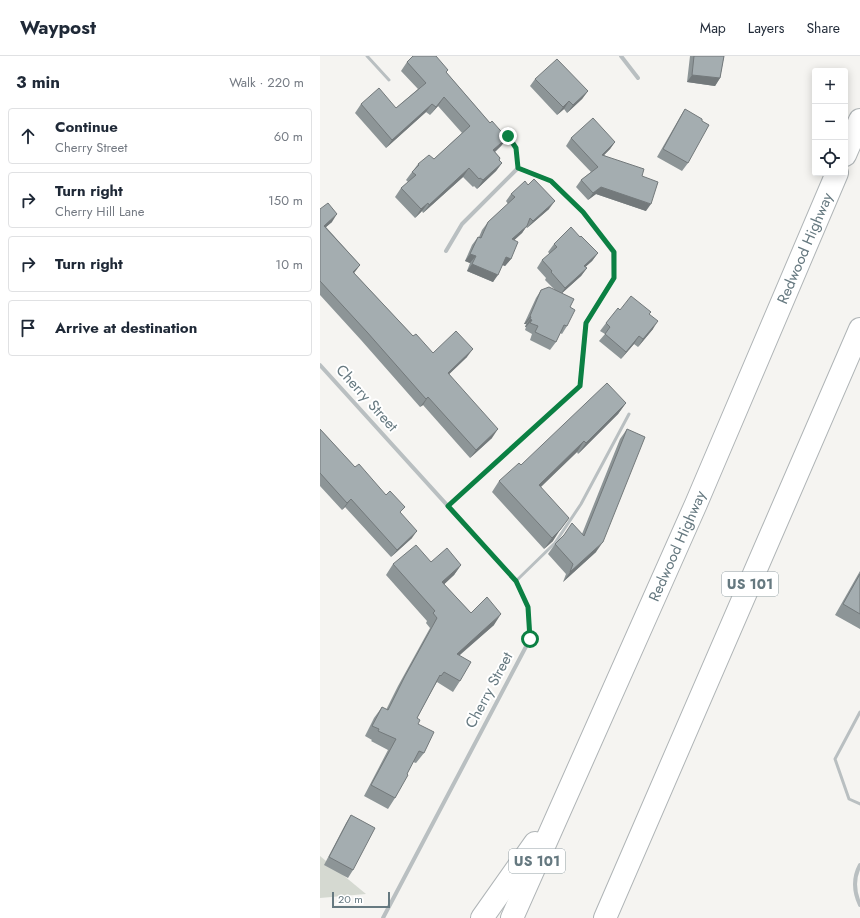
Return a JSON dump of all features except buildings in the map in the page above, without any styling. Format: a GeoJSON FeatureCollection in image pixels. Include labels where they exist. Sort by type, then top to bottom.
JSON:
{"type":"FeatureCollection","features":[{"type":"Feature","properties":{"kind":"highway"},"geometry":{"type":"LineString","coordinates":[[848,148],[860,120]]}},
{"type":"Feature","properties":{"kind":"highway","name":"Redwood Highway"},"geometry":{"type":"LineString","coordinates":[[512,918],[696,504],[836,176]]}},
{"type":"Feature","properties":{"kind":"highway","name":"US 101"},"geometry":{"type":"LineString","coordinates":[[605,918],[860,329]]}},
{"type":"Feature","properties":{"kind":"highway"},"geometry":{"type":"LineString","coordinates":[[482,918],[562,804]]}},
{"type":"Feature","properties":{"kind":"street"},"geometry":{"type":"LineString","coordinates":[[621,56],[638,78]]}},
{"type":"Feature","properties":{"kind":"street"},"geometry":{"type":"LineString","coordinates":[[446,251],[462,224],[518,168],[551,181],[583,212],[614,252],[614,278],[586,323],[580,386],[448,506]]}},
{"type":"Feature","properties":{"kind":"street","name":"Cherry Street"},"geometry":{"type":"LineString","coordinates":[[320,365],[516,581],[528,607],[530,639],[384,916]]}},
{"type":"Feature","properties":{"kind":"street"},"geometry":{"type":"LineString","coordinates":[[860,865],[854,883],[856,896],[860,905]]}},
{"type":"Feature","properties":{"kind":"lane"},"geometry":{"type":"LineString","coordinates":[[367,56],[389,80]]}},
{"type":"Feature","properties":{"kind":"lane"},"geometry":{"type":"LineString","coordinates":[[508,136],[516,148],[518,168]]}},
{"type":"Feature","properties":{"kind":"lane"},"geometry":{"type":"LineString","coordinates":[[516,581],[555,543],[581,504],[629,414]]}},
{"type":"Feature","properties":{"kind":"lane"},"geometry":{"type":"LineString","coordinates":[[860,712],[835,759],[849,799],[860,804]]}},
{"type":"Feature","properties":{"kind":"shaded area"},"geometry":{"type":"Polygon","coordinates":[[[320,856],[366,894],[320,898],[320,856]]]}},
{"type":"Feature","properties":{"kind":"route"},"geometry":{"type":"LineString","coordinates":[[508,136],[516,148],[518,168],[551,181],[583,212],[614,252],[614,278],[586,323],[580,386],[448,506],[516,581],[528,607],[530,639]]}}]}
